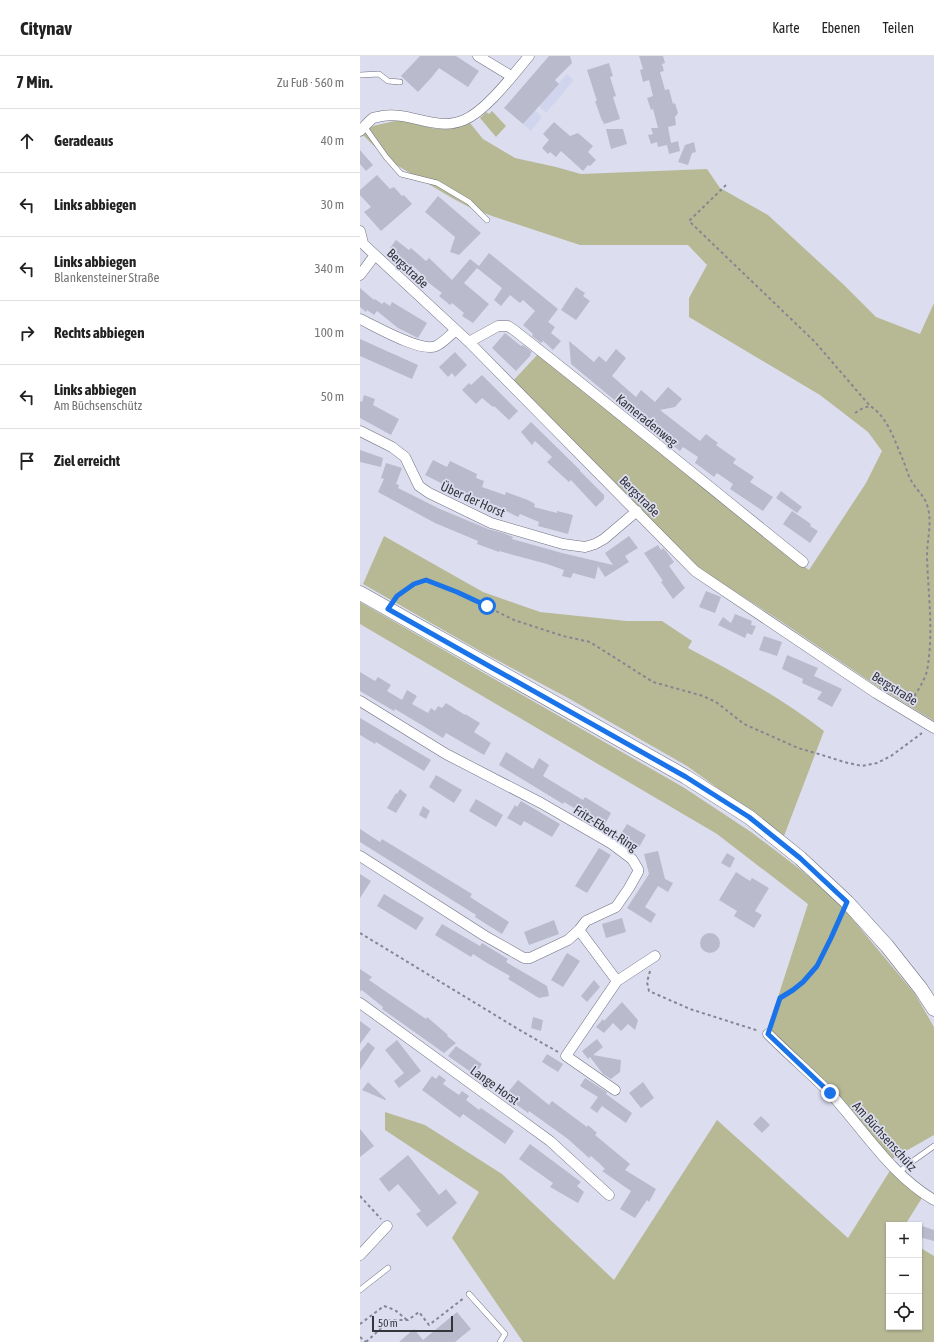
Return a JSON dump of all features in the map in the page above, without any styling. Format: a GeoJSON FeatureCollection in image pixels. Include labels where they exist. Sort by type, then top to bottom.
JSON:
{"type":"FeatureCollection","features":[{"type":"Feature","properties":{"kind":"main road"},"geometry":{"type":"LineString","coordinates":[[360,593],[686,777],[749,817],[800,858],[847,902],[887,946],[934,1009]]}},
{"type":"Feature","properties":{"kind":"street"},"geometry":{"type":"LineString","coordinates":[[478,56],[510,76]]}},
{"type":"Feature","properties":{"kind":"street"},"geometry":{"type":"LineString","coordinates":[[362,128],[374,118],[388,115],[402,116],[435,124],[444,124],[464,120],[492,98],[529,56]]}},
{"type":"Feature","properties":{"kind":"street"},"geometry":{"type":"LineString","coordinates":[[360,231],[361,242]]}},
{"type":"Feature","properties":{"kind":"street","name":"Bergstraße"},"geometry":{"type":"LineString","coordinates":[[361,242],[469,342],[695,571],[876,693],[932,727]]}},
{"type":"Feature","properties":{"kind":"street"},"geometry":{"type":"LineString","coordinates":[[360,276],[375,255]]}},
{"type":"Feature","properties":{"kind":"street"},"geometry":{"type":"LineString","coordinates":[[360,319],[414,345],[428,348],[436,346],[456,330]]}},
{"type":"Feature","properties":{"kind":"street","name":"Kameradenweg"},"geometry":{"type":"LineString","coordinates":[[469,342],[498,326],[508,326],[587,387],[645,436],[803,562]]}},
{"type":"Feature","properties":{"kind":"street","name":"Über der Horst"},"geometry":{"type":"LineString","coordinates":[[360,431],[392,447],[405,457],[419,486],[429,493],[491,523],[563,544],[585,547],[604,539],[637,512]]}},
{"type":"Feature","properties":{"kind":"street","name":"Fritz-Ebert-Ring"},"geometry":{"type":"LineString","coordinates":[[360,701],[446,754],[541,803],[612,844],[632,859],[638,869],[638,872],[617,906],[586,921],[579,930],[563,942],[530,958],[524,958],[486,936],[360,856]]}},
{"type":"Feature","properties":{"kind":"street"},"geometry":{"type":"LineString","coordinates":[[579,930],[617,981]]}},
{"type":"Feature","properties":{"kind":"street"},"geometry":{"type":"LineString","coordinates":[[615,1090],[566,1056],[617,981],[655,956]]}},
{"type":"Feature","properties":{"kind":"street","name":"Lange Horst"},"geometry":{"type":"LineString","coordinates":[[360,1003],[550,1140],[609,1195]]}},
{"type":"Feature","properties":{"kind":"street","name":"Am Büchsenschütz"},"geometry":{"type":"LineString","coordinates":[[768,1034],[830,1093],[899,1173],[924,1195],[934,1200]]}},
{"type":"Feature","properties":{"kind":"street"},"geometry":{"type":"LineString","coordinates":[[361,1251],[387,1226]]}},
{"type":"Feature","properties":{"kind":"lane"},"geometry":{"type":"LineString","coordinates":[[360,75],[379,74],[388,81],[400,82]]}},
{"type":"Feature","properties":{"kind":"lane"},"geometry":{"type":"LineString","coordinates":[[362,128],[401,174],[437,183],[469,202],[487,220]]}},
{"type":"Feature","properties":{"kind":"lane"},"geometry":{"type":"LineString","coordinates":[[899,1173],[906,1166],[934,1146]]}},
{"type":"Feature","properties":{"kind":"lane"},"geometry":{"type":"LineString","coordinates":[[360,1290],[388,1268]]}},
{"type":"Feature","properties":{"kind":"lane"},"geometry":{"type":"LineString","coordinates":[[468,1294],[504,1334],[500,1342]]}},
{"type":"Feature","properties":{"kind":"path"},"geometry":{"type":"LineString","coordinates":[[726,185],[689,222],[815,342],[870,406],[876,410],[893,436],[912,482],[922,494],[928,507],[930,521],[927,549],[928,585],[933,618],[932,643],[927,672],[906,711]]}},
{"type":"Feature","properties":{"kind":"path"},"geometry":{"type":"LineString","coordinates":[[855,413],[870,406]]}},
{"type":"Feature","properties":{"kind":"path"},"geometry":{"type":"LineString","coordinates":[[388,609],[397,596],[414,584],[426,580],[437,583],[514,620],[563,636],[590,642],[653,682],[703,696],[716,702],[744,724],[776,739],[798,748],[850,764],[862,766],[877,763],[891,756],[932,727]]}},
{"type":"Feature","properties":{"kind":"path"},"geometry":{"type":"LineString","coordinates":[[649,973],[647,982],[649,991],[690,1009],[768,1034],[780,998],[803,982],[817,966],[847,902]]}},
{"type":"Feature","properties":{"kind":"path"},"geometry":{"type":"LineString","coordinates":[[360,933],[518,1030],[566,1056]]}},
{"type":"Feature","properties":{"kind":"path"},"geometry":{"type":"LineString","coordinates":[[360,1196],[387,1226]]}},
{"type":"Feature","properties":{"kind":"path"},"geometry":{"type":"LineString","coordinates":[[360,1338],[366,1342],[390,1320],[408,1320],[419,1312],[429,1325],[468,1294]]}},
{"type":"Feature","properties":{"kind":"path"},"geometry":{"type":"LineString","coordinates":[[360,1324],[384,1306],[396,1310],[408,1320]]}},
{"type":"Feature","properties":{"kind":"shaded area"},"geometry":{"type":"Polygon","coordinates":[[[567,74],[574,80],[546,113],[539,106],[567,74]]]}},
{"type":"Feature","properties":{"kind":"shaded area"},"geometry":{"type":"Polygon","coordinates":[[[535,110],[542,117],[531,131],[523,124],[535,110]]]}},
{"type":"Feature","properties":{"kind":"green space"},"geometry":{"type":"Polygon","coordinates":[[[492,111],[506,126],[496,137],[480,118],[486,112],[489,114],[492,111]]]}},
{"type":"Feature","properties":{"kind":"green space"},"geometry":{"type":"Polygon","coordinates":[[[399,120],[436,129],[452,129],[470,123],[483,139],[515,158],[581,174],[707,169],[720,188],[768,215],[844,285],[876,317],[920,334],[934,303],[934,721],[878,687],[779,620],[695,566],[512,382],[538,354],[781,550],[809,570],[866,483],[882,451],[868,432],[820,395],[689,317],[689,298],[707,265],[688,245],[580,245],[469,207],[388,160],[362,134],[373,126],[399,120]]]}},
{"type":"Feature","properties":{"kind":"green space"},"geometry":{"type":"Polygon","coordinates":[[[384,536],[483,592],[540,612],[627,621],[662,621],[692,641],[688,648],[758,686],[824,731],[784,836],[687,766],[363,584],[384,536]]]}},
{"type":"Feature","properties":{"kind":"green space"},"geometry":{"type":"Polygon","coordinates":[[[360,602],[683,787],[751,832],[801,870],[840,904],[915,994],[934,1027],[934,1135],[890,1160],[831,1088],[768,1028],[808,904],[717,834],[360,624],[360,602]]]}},
{"type":"Feature","properties":{"kind":"green space"},"geometry":{"type":"Polygon","coordinates":[[[385,1112],[425,1125],[502,1174],[614,1280],[717,1120],[848,1238],[891,1169],[922,1198],[907,1222],[886,1222],[886,1330],[922,1330],[922,1249],[934,1256],[934,1342],[523,1342],[452,1238],[479,1192],[385,1130],[385,1112]]]}},
{"type":"Feature","properties":{"kind":"building"},"geometry":{"type":"Polygon","coordinates":[[[420,56],[456,56],[479,71],[468,87],[439,68],[418,92],[401,76],[420,56]]]}},
{"type":"Feature","properties":{"kind":"building"},"geometry":{"type":"Polygon","coordinates":[[[549,56],[570,56],[572,63],[555,80],[559,84],[523,124],[504,108],[549,56]]]}},
{"type":"Feature","properties":{"kind":"building"},"geometry":{"type":"Polygon","coordinates":[[[639,56],[663,56],[665,63],[662,64],[664,71],[660,72],[665,90],[669,89],[673,104],[675,103],[678,113],[675,117],[676,125],[668,127],[671,143],[678,141],[680,151],[669,154],[667,145],[671,144],[658,147],[657,142],[651,144],[648,135],[653,134],[651,128],[658,128],[653,109],[651,110],[647,98],[653,96],[649,80],[643,82],[640,70],[643,69],[639,56]]]}},
{"type":"Feature","properties":{"kind":"building"},"geometry":{"type":"Polygon","coordinates":[[[609,63],[613,76],[610,77],[616,96],[613,97],[620,119],[604,124],[595,101],[597,101],[587,70],[609,63]]]}},
{"type":"Feature","properties":{"kind":"building"},"geometry":{"type":"Polygon","coordinates":[[[554,122],[570,136],[578,133],[593,146],[588,152],[596,160],[590,166],[588,165],[583,171],[561,151],[556,157],[550,152],[548,154],[542,148],[549,140],[543,134],[554,122]]]}},
{"type":"Feature","properties":{"kind":"building"},"geometry":{"type":"Polygon","coordinates":[[[606,129],[623,129],[627,144],[611,149],[606,129]]]}},
{"type":"Feature","properties":{"kind":"building"},"geometry":{"type":"Polygon","coordinates":[[[694,142],[696,152],[692,153],[688,165],[678,162],[685,145],[694,142]]]}},
{"type":"Feature","properties":{"kind":"building"},"geometry":{"type":"Polygon","coordinates":[[[360,150],[373,165],[366,171],[360,164],[360,150]]]}},
{"type":"Feature","properties":{"kind":"building"},"geometry":{"type":"Polygon","coordinates":[[[377,175],[390,189],[394,187],[412,204],[381,231],[364,212],[371,207],[360,195],[360,190],[377,175]]]}},
{"type":"Feature","properties":{"kind":"building"},"geometry":{"type":"Polygon","coordinates":[[[438,196],[481,233],[459,255],[450,252],[455,237],[425,212],[438,196]]]}},
{"type":"Feature","properties":{"kind":"building"},"geometry":{"type":"Polygon","coordinates":[[[396,240],[409,250],[411,248],[426,261],[429,258],[452,280],[470,259],[479,266],[489,253],[558,309],[548,322],[555,327],[551,333],[561,341],[553,350],[543,341],[541,343],[532,336],[533,334],[523,325],[535,311],[523,300],[520,303],[510,295],[501,306],[494,300],[502,288],[477,268],[464,283],[489,304],[473,323],[462,316],[464,313],[452,303],[450,305],[439,296],[442,293],[425,280],[426,278],[412,265],[409,270],[388,254],[392,249],[390,248],[396,240]]]}},
{"type":"Feature","properties":{"kind":"building"},"geometry":{"type":"Polygon","coordinates":[[[576,287],[585,293],[583,296],[590,301],[576,320],[561,310],[576,287]]]}},
{"type":"Feature","properties":{"kind":"building"},"geometry":{"type":"Polygon","coordinates":[[[360,288],[374,300],[375,299],[382,304],[384,302],[390,306],[392,302],[427,323],[418,338],[398,328],[377,311],[374,315],[367,310],[366,312],[360,307],[360,288]]]}},
{"type":"Feature","properties":{"kind":"building"},"geometry":{"type":"Polygon","coordinates":[[[505,333],[521,346],[523,345],[532,352],[516,371],[492,348],[505,333]]]}},
{"type":"Feature","properties":{"kind":"building"},"geometry":{"type":"Polygon","coordinates":[[[360,339],[418,365],[412,379],[360,356],[360,339]]]}},
{"type":"Feature","properties":{"kind":"building"},"geometry":{"type":"Polygon","coordinates":[[[569,341],[594,362],[599,356],[606,362],[616,349],[626,358],[612,376],[636,397],[641,390],[655,402],[668,387],[682,399],[675,407],[660,410],[700,441],[706,434],[718,443],[716,445],[736,459],[733,463],[754,477],[750,482],[773,497],[763,511],[730,489],[733,484],[717,473],[714,477],[695,463],[698,457],[683,447],[680,451],[646,425],[649,420],[633,408],[630,413],[571,364],[569,341]]]}},
{"type":"Feature","properties":{"kind":"building"},"geometry":{"type":"Polygon","coordinates":[[[455,352],[467,365],[455,377],[452,373],[448,377],[439,367],[455,352]]]}},
{"type":"Feature","properties":{"kind":"building"},"geometry":{"type":"Polygon","coordinates":[[[482,375],[518,411],[509,420],[494,406],[493,407],[482,398],[476,404],[462,390],[469,383],[471,385],[482,375]]]}},
{"type":"Feature","properties":{"kind":"building"},"geometry":{"type":"Polygon","coordinates":[[[364,395],[375,399],[373,405],[399,419],[391,435],[360,418],[360,401],[362,402],[364,395]]]}},
{"type":"Feature","properties":{"kind":"building"},"geometry":{"type":"Polygon","coordinates":[[[531,422],[604,495],[604,499],[596,507],[571,480],[569,482],[547,462],[552,457],[535,441],[532,445],[521,432],[531,422]]]}},
{"type":"Feature","properties":{"kind":"building"},"geometry":{"type":"Polygon","coordinates":[[[360,450],[383,458],[381,467],[360,462],[360,450]]]}},
{"type":"Feature","properties":{"kind":"building"},"geometry":{"type":"Polygon","coordinates":[[[433,460],[447,467],[450,461],[477,474],[476,478],[484,481],[482,487],[505,495],[506,492],[528,500],[535,504],[534,507],[557,513],[557,511],[573,515],[568,534],[538,526],[539,522],[520,514],[518,517],[492,504],[491,505],[457,491],[425,475],[433,460]]]}},
{"type":"Feature","properties":{"kind":"building"},"geometry":{"type":"Polygon","coordinates":[[[386,463],[402,468],[396,484],[399,485],[398,488],[440,509],[488,529],[513,537],[512,539],[613,565],[605,553],[629,536],[638,548],[625,556],[629,562],[605,577],[598,566],[595,579],[573,573],[571,578],[562,576],[564,570],[547,564],[499,552],[477,544],[478,541],[435,523],[378,492],[384,479],[381,478],[386,463]]]}},
{"type":"Feature","properties":{"kind":"building"},"geometry":{"type":"Polygon","coordinates":[[[781,491],[802,507],[797,513],[776,498],[781,491]]]}},
{"type":"Feature","properties":{"kind":"building"},"geometry":{"type":"Polygon","coordinates":[[[792,511],[811,524],[810,526],[818,531],[810,543],[783,524],[792,511]]]}},
{"type":"Feature","properties":{"kind":"building"},"geometry":{"type":"Polygon","coordinates":[[[658,545],[661,550],[663,548],[666,551],[674,562],[669,566],[685,588],[673,599],[644,553],[658,545]]]}},
{"type":"Feature","properties":{"kind":"building"},"geometry":{"type":"Polygon","coordinates":[[[706,591],[721,597],[715,613],[699,607],[706,591]]]}},
{"type":"Feature","properties":{"kind":"building"},"geometry":{"type":"Polygon","coordinates":[[[735,614],[752,621],[751,625],[756,626],[752,635],[747,633],[745,638],[718,625],[723,617],[731,623],[735,614]]]}},
{"type":"Feature","properties":{"kind":"building"},"geometry":{"type":"Polygon","coordinates":[[[764,636],[782,642],[777,656],[759,650],[764,636]]]}},
{"type":"Feature","properties":{"kind":"building"},"geometry":{"type":"Polygon","coordinates":[[[787,655],[818,668],[814,676],[842,689],[832,707],[817,699],[822,692],[802,683],[803,679],[782,669],[787,655]]]}},
{"type":"Feature","properties":{"kind":"building"},"geometry":{"type":"Polygon","coordinates":[[[360,672],[375,681],[378,677],[391,685],[387,691],[402,700],[407,690],[417,696],[412,704],[428,713],[431,708],[435,711],[438,706],[442,708],[446,703],[480,723],[474,732],[491,743],[484,755],[446,733],[443,738],[395,709],[394,711],[360,691],[360,672]]]}},
{"type":"Feature","properties":{"kind":"building"},"geometry":{"type":"Polygon","coordinates":[[[360,718],[431,760],[424,771],[376,742],[375,744],[360,735],[360,718]]]}},
{"type":"Feature","properties":{"kind":"building"},"geometry":{"type":"Polygon","coordinates":[[[506,752],[533,769],[539,758],[549,765],[543,776],[583,800],[585,797],[611,813],[604,826],[564,802],[563,804],[499,765],[506,752]]]}},
{"type":"Feature","properties":{"kind":"building"},"geometry":{"type":"Polygon","coordinates":[[[436,775],[462,790],[454,803],[429,787],[436,775]]]}},
{"type":"Feature","properties":{"kind":"building"},"geometry":{"type":"Polygon","coordinates":[[[400,789],[407,795],[396,813],[387,808],[400,789]]]}},
{"type":"Feature","properties":{"kind":"building"},"geometry":{"type":"Polygon","coordinates":[[[476,799],[503,815],[496,827],[469,811],[476,799]]]}},
{"type":"Feature","properties":{"kind":"building"},"geometry":{"type":"Polygon","coordinates":[[[521,801],[560,824],[552,837],[524,821],[521,826],[507,818],[515,805],[517,807],[521,801]]]}},
{"type":"Feature","properties":{"kind":"building"},"geometry":{"type":"Polygon","coordinates":[[[423,806],[430,811],[426,819],[419,815],[423,806]]]}},
{"type":"Feature","properties":{"kind":"building"},"geometry":{"type":"Polygon","coordinates":[[[627,824],[646,835],[638,849],[619,837],[627,824]]]}},
{"type":"Feature","properties":{"kind":"building"},"geometry":{"type":"Polygon","coordinates":[[[360,829],[380,842],[382,839],[472,894],[470,897],[509,922],[502,934],[475,917],[476,915],[360,842],[360,829]]]}},
{"type":"Feature","properties":{"kind":"building"},"geometry":{"type":"Polygon","coordinates":[[[599,848],[611,855],[587,893],[575,886],[599,848]]]}},
{"type":"Feature","properties":{"kind":"building"},"geometry":{"type":"Polygon","coordinates":[[[658,851],[665,879],[673,883],[668,892],[658,886],[645,907],[656,914],[651,923],[627,908],[649,874],[644,854],[658,851]]]}},
{"type":"Feature","properties":{"kind":"building"},"geometry":{"type":"Polygon","coordinates":[[[727,853],[735,858],[730,868],[721,863],[727,853]]]}},
{"type":"Feature","properties":{"kind":"building"},"geometry":{"type":"Polygon","coordinates":[[[736,872],[750,881],[752,878],[769,888],[755,911],[762,915],[754,928],[734,916],[737,911],[719,900],[736,872]]]}},
{"type":"Feature","properties":{"kind":"building"},"geometry":{"type":"Polygon","coordinates":[[[360,874],[371,881],[360,898],[360,874]]]}},
{"type":"Feature","properties":{"kind":"building"},"geometry":{"type":"Polygon","coordinates":[[[384,894],[424,918],[416,930],[377,906],[384,894]]]}},
{"type":"Feature","properties":{"kind":"building"},"geometry":{"type":"Polygon","coordinates":[[[622,918],[626,932],[606,938],[602,924],[622,918]]]}},
{"type":"Feature","properties":{"kind":"building"},"geometry":{"type":"Polygon","coordinates":[[[554,920],[559,934],[529,945],[524,932],[554,920]]]}},
{"type":"Feature","properties":{"kind":"building"},"geometry":{"type":"Polygon","coordinates":[[[442,924],[480,946],[482,943],[508,959],[506,962],[547,986],[549,996],[539,998],[508,979],[510,976],[473,954],[471,957],[435,935],[442,924]]]}},
{"type":"Feature","properties":{"kind":"building"},"geometry":{"type":"Polygon","coordinates":[[[710,933],[717,936],[720,943],[717,950],[710,953],[703,950],[700,943],[703,936],[710,933]]]}},
{"type":"Feature","properties":{"kind":"building"},"geometry":{"type":"Polygon","coordinates":[[[567,953],[580,961],[563,987],[551,980],[567,953]]]}},
{"type":"Feature","properties":{"kind":"building"},"geometry":{"type":"Polygon","coordinates":[[[360,969],[372,977],[369,980],[426,1019],[427,1017],[456,1043],[444,1053],[382,1009],[383,1007],[363,991],[361,990],[360,992],[360,969]]]}},
{"type":"Feature","properties":{"kind":"building"},"geometry":{"type":"Polygon","coordinates":[[[594,980],[600,987],[587,1002],[581,996],[594,980]]]}},
{"type":"Feature","properties":{"kind":"building"},"geometry":{"type":"Polygon","coordinates":[[[622,1002],[638,1020],[635,1030],[628,1024],[621,1031],[613,1023],[604,1033],[596,1027],[603,1019],[604,1021],[622,1002]]]}},
{"type":"Feature","properties":{"kind":"building"},"geometry":{"type":"Polygon","coordinates":[[[533,1017],[543,1020],[541,1031],[531,1028],[533,1017]]]}},
{"type":"Feature","properties":{"kind":"building"},"geometry":{"type":"Polygon","coordinates":[[[360,1021],[371,1029],[360,1044],[360,1021]]]}},
{"type":"Feature","properties":{"kind":"building"},"geometry":{"type":"Polygon","coordinates":[[[597,1039],[603,1047],[593,1055],[621,1060],[620,1072],[611,1079],[603,1074],[590,1057],[588,1059],[582,1051],[597,1039]]]}},
{"type":"Feature","properties":{"kind":"building"},"geometry":{"type":"Polygon","coordinates":[[[397,1040],[421,1071],[399,1088],[394,1081],[404,1073],[385,1050],[397,1040]]]}},
{"type":"Feature","properties":{"kind":"building"},"geometry":{"type":"Polygon","coordinates":[[[368,1042],[375,1048],[360,1070],[360,1052],[368,1042]]]}},
{"type":"Feature","properties":{"kind":"building"},"geometry":{"type":"Polygon","coordinates":[[[456,1046],[482,1064],[475,1075],[448,1056],[456,1046]]]}},
{"type":"Feature","properties":{"kind":"building"},"geometry":{"type":"Polygon","coordinates":[[[547,1054],[563,1064],[558,1072],[542,1062],[547,1054]]]}},
{"type":"Feature","properties":{"kind":"building"},"geometry":{"type":"Polygon","coordinates":[[[439,1075],[446,1080],[443,1084],[459,1095],[462,1091],[469,1096],[466,1100],[479,1110],[481,1108],[514,1131],[505,1144],[463,1114],[460,1118],[422,1090],[432,1076],[436,1079],[439,1075]]]}},
{"type":"Feature","properties":{"kind":"building"},"geometry":{"type":"Polygon","coordinates":[[[585,1078],[607,1092],[606,1094],[632,1113],[626,1123],[602,1106],[597,1113],[590,1108],[598,1097],[580,1086],[585,1078]]]}},
{"type":"Feature","properties":{"kind":"building"},"geometry":{"type":"Polygon","coordinates":[[[518,1080],[549,1105],[552,1101],[587,1127],[588,1125],[597,1133],[595,1135],[630,1164],[625,1170],[656,1189],[649,1202],[647,1200],[635,1218],[620,1209],[631,1191],[602,1171],[605,1169],[591,1156],[589,1158],[568,1139],[505,1096],[518,1080]]]}},
{"type":"Feature","properties":{"kind":"building"},"geometry":{"type":"Polygon","coordinates":[[[368,1082],[386,1099],[385,1100],[362,1090],[368,1082]]]}},
{"type":"Feature","properties":{"kind":"building"},"geometry":{"type":"Polygon","coordinates":[[[643,1082],[654,1098],[641,1108],[629,1093],[643,1082]]]}},
{"type":"Feature","properties":{"kind":"building"},"geometry":{"type":"Polygon","coordinates":[[[761,1116],[770,1125],[762,1133],[753,1124],[761,1116]]]}},
{"type":"Feature","properties":{"kind":"building"},"geometry":{"type":"Polygon","coordinates":[[[360,1129],[374,1146],[360,1157],[360,1129]]]}},
{"type":"Feature","properties":{"kind":"building"},"geometry":{"type":"Polygon","coordinates":[[[530,1144],[581,1182],[577,1186],[584,1192],[578,1203],[550,1187],[553,1183],[519,1159],[530,1144]]]}},
{"type":"Feature","properties":{"kind":"building"},"geometry":{"type":"Polygon","coordinates":[[[408,1155],[439,1195],[446,1189],[457,1203],[427,1227],[416,1214],[421,1211],[398,1184],[389,1192],[379,1179],[408,1155]]]}},
{"type":"Feature","properties":{"kind":"building"},"geometry":{"type":"Polygon","coordinates":[[[922,1226],[934,1230],[934,1241],[922,1238],[922,1226]]]}},
{"type":"Feature","properties":{"kind":"building"},"geometry":{"type":"Polygon","coordinates":[[[457,1312],[471,1329],[455,1342],[399,1342],[414,1329],[423,1340],[457,1312]]]}},
{"type":"Feature","properties":{"kind":"route"},"geometry":{"type":"LineString","coordinates":[[487,606],[437,583],[426,580],[414,584],[397,596],[388,609],[686,777],[749,817],[800,858],[847,902],[817,966],[803,982],[780,998],[768,1034],[830,1093]]}}]}
